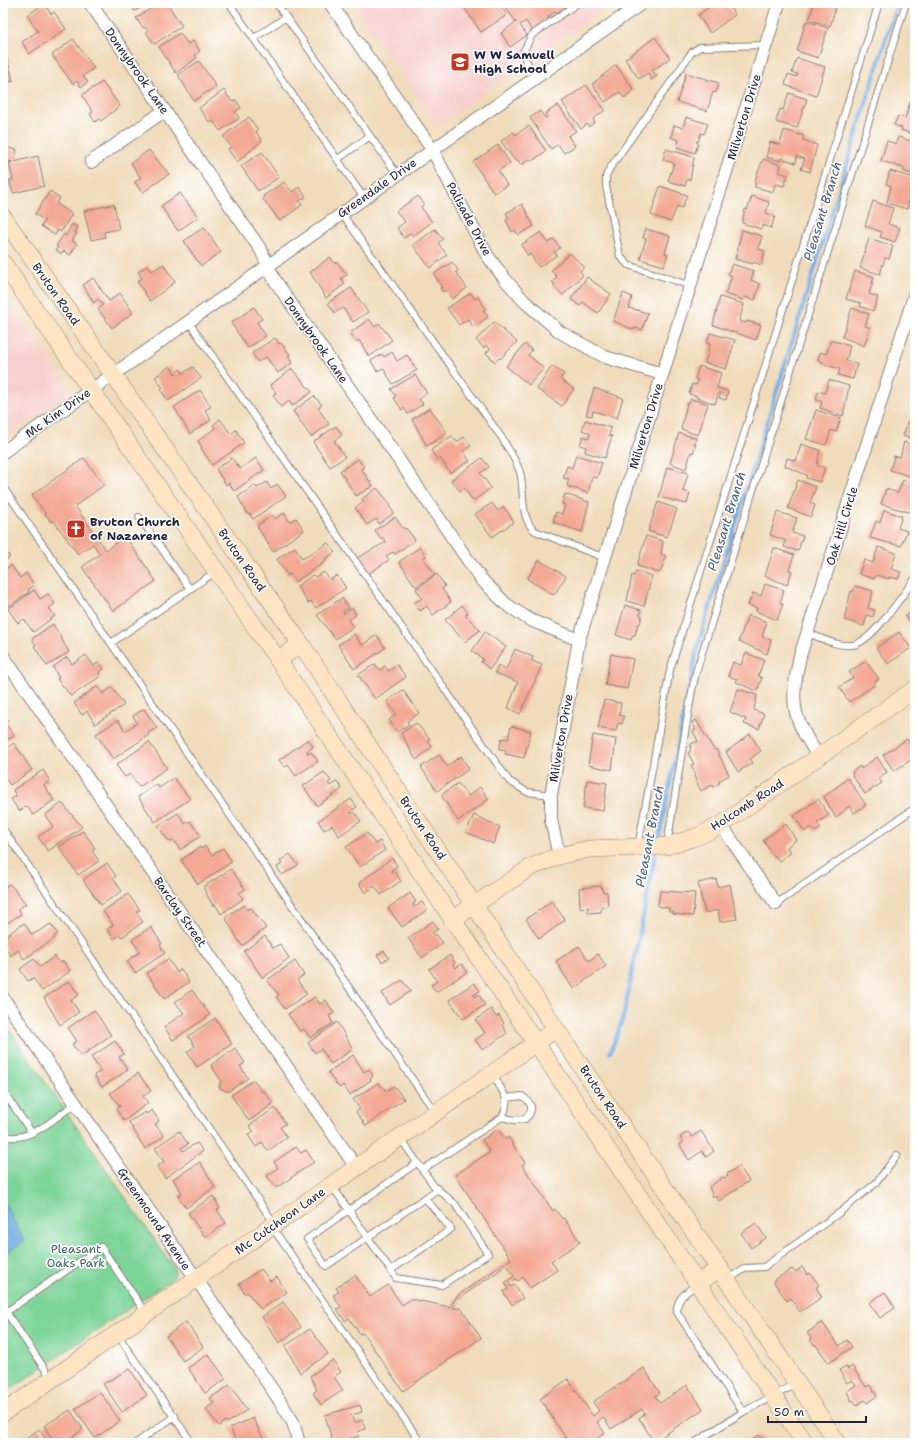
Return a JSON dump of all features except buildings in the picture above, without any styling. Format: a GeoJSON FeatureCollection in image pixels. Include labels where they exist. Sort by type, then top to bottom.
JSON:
{"type":"FeatureCollection","features":[{"type":"Feature","properties":{"kind":"main road","name":"Bruton Road"},"geometry":{"type":"LineString","coordinates":[[3,217],[301,644],[556,1029],[838,1443]]}},
{"type":"Feature","properties":{"kind":"main road"},"geometry":{"type":"LineString","coordinates":[[3,263],[278,660],[805,1443]]}},
{"type":"Feature","properties":{"kind":"main road"},"geometry":{"type":"LineString","coordinates":[[278,660],[301,644]]}},
{"type":"Feature","properties":{"kind":"main road","name":"Holcomb Road"},"geometry":{"type":"LineString","coordinates":[[452,920],[531,867],[559,856],[588,849],[667,846],[696,837],[721,825],[915,689]]}},
{"type":"Feature","properties":{"kind":"main road","name":"Mc Cutcheon Lane"},"geometry":{"type":"LineString","coordinates":[[3,1413],[556,1029]]}},
{"type":"Feature","properties":{"kind":"main road"},"geometry":{"type":"LineString","coordinates":[[697,1284],[724,1274]]}},
{"type":"Feature","properties":{"kind":"street","name":"Donnybrook Lane"},"geometry":{"type":"LineString","coordinates":[[90,3],[261,250],[274,279],[481,579],[506,604],[530,620],[579,640]]}},
{"type":"Feature","properties":{"kind":"street","name":"Palisade Drive"},"geometry":{"type":"LineString","coordinates":[[330,3],[432,149],[487,255],[524,301],[560,332],[605,357],[662,374]]}},
{"type":"Feature","properties":{"kind":"street","name":"Greendale Drive"},"geometry":{"type":"LineString","coordinates":[[112,375],[268,264],[342,214],[432,149],[537,78],[642,3]]}},
{"type":"Feature","properties":{"kind":"street","name":"Milverton Drive"},"geometry":{"type":"LineString","coordinates":[[559,856],[551,820],[551,795],[579,640],[779,3]]}},
{"type":"Feature","properties":{"kind":"street"},"geometry":{"type":"LineString","coordinates":[[90,162],[164,111]]}},
{"type":"Feature","properties":{"kind":"street","name":"Oak Hill Circle"},"geometry":{"type":"LineString","coordinates":[[819,757],[806,739],[793,706],[793,688],[800,656],[914,299]]}},
{"type":"Feature","properties":{"kind":"street","name":"Mc Kim Drive"},"geometry":{"type":"LineString","coordinates":[[3,452],[112,375]]}},
{"type":"Feature","properties":{"kind":"street","name":"Barclay Street"},"geometry":{"type":"LineString","coordinates":[[3,656],[356,1168]]}},
{"type":"Feature","properties":{"kind":"street"},"geometry":{"type":"LineString","coordinates":[[721,825],[776,904]]}},
{"type":"Feature","properties":{"kind":"street","name":"Greenmound Avenue"},"geometry":{"type":"LineString","coordinates":[[4,1002],[76,1103],[276,1395],[293,1422],[299,1443]]}},
{"type":"Feature","properties":{"kind":"lane"},"geometry":{"type":"LineString","coordinates":[[229,3],[364,198]]}},
{"type":"Feature","properties":{"kind":"lane"},"geometry":{"type":"LineString","coordinates":[[276,3],[397,174]]}},
{"type":"Feature","properties":{"kind":"lane"},"geometry":{"type":"LineString","coordinates":[[537,78],[522,54],[532,35],[578,3]]}},
{"type":"Feature","properties":{"kind":"lane"},"geometry":{"type":"LineString","coordinates":[[642,848],[670,670],[879,3]]}},
{"type":"Feature","properties":{"kind":"lane"},"geometry":{"type":"LineString","coordinates":[[667,846],[696,672],[906,3]]}},
{"type":"Feature","properties":{"kind":"lane"},"geometry":{"type":"LineString","coordinates":[[254,38],[286,17]]}},
{"type":"Feature","properties":{"kind":"lane"},"geometry":{"type":"LineString","coordinates":[[691,286],[628,266],[620,256],[606,186],[606,176],[610,168],[692,52],[700,47],[766,44]]}},
{"type":"Feature","properties":{"kind":"lane"},"geometry":{"type":"LineString","coordinates":[[338,160],[370,136]]}},
{"type":"Feature","properties":{"kind":"lane"},"geometry":{"type":"LineString","coordinates":[[342,214],[502,438],[519,469],[523,484],[526,519],[529,526],[535,531],[605,558]]}},
{"type":"Feature","properties":{"kind":"lane"},"geometry":{"type":"LineString","coordinates":[[188,321],[509,781],[527,792],[551,795]]}},
{"type":"Feature","properties":{"kind":"lane"},"geometry":{"type":"LineString","coordinates":[[3,487],[436,1113]]}},
{"type":"Feature","properties":{"kind":"lane"},"geometry":{"type":"LineString","coordinates":[[139,516],[190,589]]}},
{"type":"Feature","properties":{"kind":"lane"},"geometry":{"type":"LineString","coordinates":[[111,643],[216,571]]}},
{"type":"Feature","properties":{"kind":"lane"},"geometry":{"type":"LineString","coordinates":[[808,633],[843,645],[861,643],[871,635],[915,579]]}},
{"type":"Feature","properties":{"kind":"lane"},"geometry":{"type":"LineString","coordinates":[[776,904],[915,808]]}},
{"type":"Feature","properties":{"kind":"lane"},"geometry":{"type":"LineString","coordinates":[[3,829],[421,1443]]}},
{"type":"Feature","properties":{"kind":"lane"},"geometry":{"type":"LineString","coordinates":[[422,1170],[502,1117],[507,1108],[506,1098],[492,1074]]}},
{"type":"Feature","properties":{"kind":"lane"},"geometry":{"type":"LineString","coordinates":[[3,1091],[32,1133]]}},
{"type":"Feature","properties":{"kind":"lane"},"geometry":{"type":"LineString","coordinates":[[502,1117],[514,1120],[525,1119],[531,1114],[532,1107],[530,1101],[522,1096],[506,1098]]}},
{"type":"Feature","properties":{"kind":"lane"},"geometry":{"type":"LineString","coordinates":[[3,1136],[13,1139],[32,1133],[76,1103]]}},
{"type":"Feature","properties":{"kind":"lane"},"geometry":{"type":"LineString","coordinates":[[332,1185],[396,1278],[442,1285],[488,1254],[455,1204],[438,1189],[422,1170],[400,1138]]}},
{"type":"Feature","properties":{"kind":"lane"},"geometry":{"type":"LineString","coordinates":[[724,1274],[746,1268],[764,1267],[839,1213],[876,1183],[897,1155]]}},
{"type":"Feature","properties":{"kind":"lane"},"geometry":{"type":"LineString","coordinates":[[417,1162],[307,1239],[326,1266],[369,1238],[438,1189]]}},
{"type":"Feature","properties":{"kind":"lane"},"geometry":{"type":"LineString","coordinates":[[391,1270],[451,1229],[425,1198]]}},
{"type":"Feature","properties":{"kind":"lane"},"geometry":{"type":"LineString","coordinates":[[52,1380],[4,1312],[101,1247],[147,1314]]}},
{"type":"Feature","properties":{"kind":"lane"},"geometry":{"type":"LineString","coordinates":[[697,1284],[684,1293],[676,1305],[677,1312],[743,1412]]}},
{"type":"Feature","properties":{"kind":"lane"},"geometry":{"type":"LineString","coordinates":[[117,1334],[192,1443]]}},
{"type":"Feature","properties":{"kind":"lane"},"geometry":{"type":"LineString","coordinates":[[694,1443],[743,1412],[797,1383]]}},
{"type":"Feature","properties":{"kind":"lane"},"geometry":{"type":"LineString","coordinates":[[136,1443],[174,1416]]}},
{"type":"Feature","properties":{"kind":"shaded area","name":"W W Samuell High School"},"geometry":{"type":"Polygon","coordinates":[[[352,3],[613,3],[437,126],[352,3]]]}},
{"type":"Feature","properties":{"kind":"shaded area"},"geometry":{"type":"Polygon","coordinates":[[[3,294],[69,387],[65,396],[3,439],[3,294]]]}},
{"type":"Feature","properties":{"kind":"green space","name":"Pleasant Oaks Park"},"geometry":{"type":"Polygon","coordinates":[[[3,1021],[174,1268],[175,1274],[172,1279],[3,1394],[3,1021]]]}},
{"type":"Feature","properties":{"kind":"water"},"geometry":{"type":"Polygon","coordinates":[[[3,1200],[24,1241],[6,1253],[3,1249],[3,1200]]]}},
{"type":"Feature","properties":{"kind":"waterway","name":"Pleasant Branch"},"geometry":{"type":"LineString","coordinates":[[658,843],[698,645],[897,3]]}},
{"type":"Feature","properties":{"kind":"waterway","name":"Pleasant Branch"},"geometry":{"type":"LineString","coordinates":[[610,1053],[623,1018],[656,851]]}},
{"type":"Feature","properties":{"kind":"place","name":"W W Samuell High School"},"geometry":{"type":"Point","coordinates":[460,62]}},
{"type":"Feature","properties":{"kind":"place","name":"Bruton Church of Nazarene"},"geometry":{"type":"Point","coordinates":[76,529]}}]}
